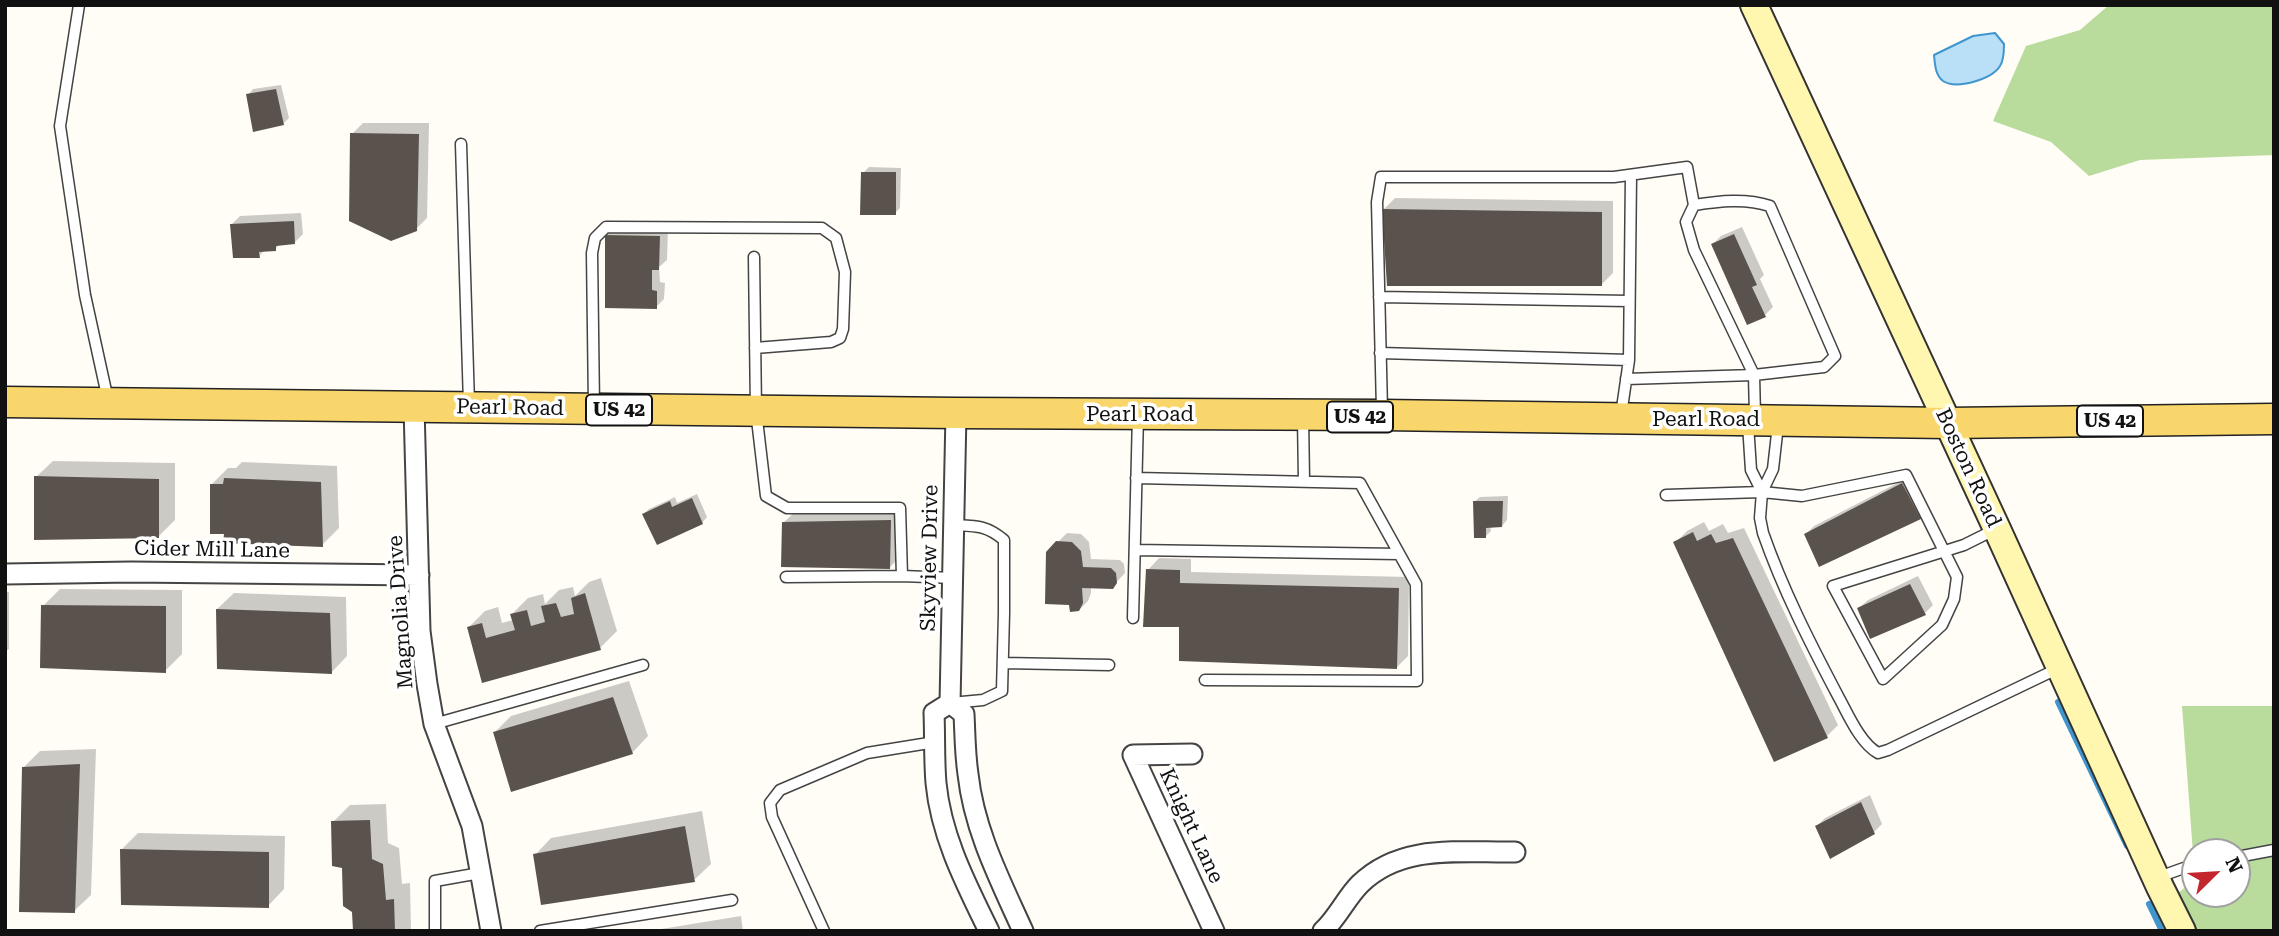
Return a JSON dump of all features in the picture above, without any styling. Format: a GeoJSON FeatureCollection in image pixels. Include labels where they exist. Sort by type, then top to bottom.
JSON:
{"type":"FeatureCollection","features":[{"type":"Feature","properties":{"kind":"main road","name":"Pearl Road"},"geometry":{"type":"LineString","coordinates":[[5,402],[1947,423],[2274,419]]}},
{"type":"Feature","properties":{"kind":"street","name":"Boston Road"},"geometry":{"type":"LineString","coordinates":[[1754,5],[2182,931]]}},
{"type":"Feature","properties":{"kind":"street","name":"Magnolia Drive"},"geometry":{"type":"LineString","coordinates":[[414,407],[420,631],[434,724],[472,826],[491,931]]}},
{"type":"Feature","properties":{"kind":"street","name":"Skyview Drive"},"geometry":{"type":"LineString","coordinates":[[950,703],[956,413]]}},
{"type":"Feature","properties":{"kind":"street","name":"Cider Mill Lane"},"geometry":{"type":"LineString","coordinates":[[5,574],[131,572],[419,575]]}},
{"type":"Feature","properties":{"kind":"street","name":"Skyview Drive"},"geometry":{"type":"LineString","coordinates":[[950,703],[934,713],[936,785],[958,867],[989,931]]}},
{"type":"Feature","properties":{"kind":"street","name":"Skyview Drive"},"geometry":{"type":"LineString","coordinates":[[950,703],[964,714],[968,775],[978,822],[990,857],[1023,931]]}},
{"type":"Feature","properties":{"kind":"street","name":"Knight Lane"},"geometry":{"type":"LineString","coordinates":[[1192,754],[1133,755],[1214,931]]}},
{"type":"Feature","properties":{"kind":"street"},"geometry":{"type":"LineString","coordinates":[[1324,931],[1357,887],[1373,872],[1392,861],[1415,854],[1515,852]]}},
{"type":"Feature","properties":{"kind":"lane"},"geometry":{"type":"LineString","coordinates":[[79,5],[60,126],[85,295],[109,404]]}},
{"type":"Feature","properties":{"kind":"lane"},"geometry":{"type":"LineString","coordinates":[[461,144],[469,408]]}},
{"type":"Feature","properties":{"kind":"lane"},"geometry":{"type":"LineString","coordinates":[[1382,415],[1377,202],[1381,177],[1614,177],[1687,167],[1694,205],[1686,222],[1694,250],[1755,374],[1760,420],[1773,468],[1762,492],[1760,518],[1763,533],[1820,662],[1870,749],[1878,753],[1888,750],[2060,668]]}},
{"type":"Feature","properties":{"kind":"lane"},"geometry":{"type":"LineString","coordinates":[[1621,418],[1629,360],[1631,175]]}},
{"type":"Feature","properties":{"kind":"lane"},"geometry":{"type":"LineString","coordinates":[[1626,379],[1755,374],[1824,367],[1835,356],[1770,206],[1723,201],[1694,205]]}},
{"type":"Feature","properties":{"kind":"lane"},"geometry":{"type":"LineString","coordinates":[[594,410],[592,253],[595,238],[606,227],[822,228],[835,238],[845,272],[843,329],[840,338],[831,342],[755,348]]}},
{"type":"Feature","properties":{"kind":"lane"},"geometry":{"type":"LineString","coordinates":[[754,257],[756,411],[766,496],[787,508],[900,508],[902,576]]}},
{"type":"Feature","properties":{"kind":"lane"},"geometry":{"type":"LineString","coordinates":[[1379,297],[1629,301]]}},
{"type":"Feature","properties":{"kind":"lane"},"geometry":{"type":"LineString","coordinates":[[1380,353],[1629,360]]}},
{"type":"Feature","properties":{"kind":"lane"},"geometry":{"type":"LineString","coordinates":[[1133,618],[1138,415]]}},
{"type":"Feature","properties":{"kind":"lane"},"geometry":{"type":"LineString","coordinates":[[1303,416],[1304,481]]}},
{"type":"Feature","properties":{"kind":"lane"},"geometry":{"type":"LineString","coordinates":[[1760,420],[1751,470],[1762,492]]}},
{"type":"Feature","properties":{"kind":"lane"},"geometry":{"type":"LineString","coordinates":[[1666,495],[1762,492],[1802,496],[1906,475],[1945,551],[1958,578],[1954,599],[1942,625],[1884,679],[1833,586],[1945,551],[1964,545],[1997,529]]}},
{"type":"Feature","properties":{"kind":"lane"},"geometry":{"type":"LineString","coordinates":[[1136,478],[1360,483],[1416,583],[1417,681],[1205,680]]}},
{"type":"Feature","properties":{"kind":"lane"},"geometry":{"type":"LineString","coordinates":[[950,703],[983,700],[1002,691],[1003,663],[1004,540],[992,530],[954,525]]}},
{"type":"Feature","properties":{"kind":"lane"},"geometry":{"type":"LineString","coordinates":[[1135,551],[1399,554]]}},
{"type":"Feature","properties":{"kind":"lane"},"geometry":{"type":"LineString","coordinates":[[786,578],[953,578]]}},
{"type":"Feature","properties":{"kind":"lane"},"geometry":{"type":"LineString","coordinates":[[1003,663],[1110,665]]}},
{"type":"Feature","properties":{"kind":"lane"},"geometry":{"type":"LineString","coordinates":[[434,724],[643,666]]}},
{"type":"Feature","properties":{"kind":"lane"},"geometry":{"type":"LineString","coordinates":[[824,931],[772,817],[770,803],[780,790],[867,753],[935,743]]}},
{"type":"Feature","properties":{"kind":"lane"},"geometry":{"type":"LineString","coordinates":[[2251,854],[2274,850]]}},
{"type":"Feature","properties":{"kind":"lane"},"geometry":{"type":"LineString","coordinates":[[2156,878],[2181,869]]}},
{"type":"Feature","properties":{"kind":"lane"},"geometry":{"type":"LineString","coordinates":[[435,931],[435,881],[480,873]]}},
{"type":"Feature","properties":{"kind":"lane"},"geometry":{"type":"LineString","coordinates":[[540,931],[732,900]]}},
{"type":"Feature","properties":{"kind":"green space"},"geometry":{"type":"Polygon","coordinates":[[[2109,5],[2274,5],[2274,155],[2140,160],[2089,176],[2051,142],[1993,121],[2026,46],[2080,30],[2109,5]]]}},
{"type":"Feature","properties":{"kind":"green space"},"geometry":{"type":"Polygon","coordinates":[[[2182,706],[2274,706],[2274,931],[2196,931],[2185,908],[2251,908],[2251,838],[2192,838],[2182,706]]]}},
{"type":"Feature","properties":{"kind":"water"},"geometry":{"type":"Polygon","coordinates":[[[1995,33],[2004,44],[2004,55],[1996,71],[1965,84],[1949,83],[1940,79],[1934,55],[1973,36],[1995,33]]]}},
{"type":"Feature","properties":{"kind":"building"},"geometry":{"type":"Polygon","coordinates":[[[276,89],[284,125],[253,132],[246,94],[276,89]]]}},
{"type":"Feature","properties":{"kind":"building"},"geometry":{"type":"Polygon","coordinates":[[[350,133],[419,134],[417,231],[391,241],[349,221],[350,133]]]}},
{"type":"Feature","properties":{"kind":"building"},"geometry":{"type":"Polygon","coordinates":[[[861,172],[896,172],[896,215],[860,215],[861,172]]]}},
{"type":"Feature","properties":{"kind":"building"},"geometry":{"type":"Polygon","coordinates":[[[1382,209],[1602,212],[1602,286],[1387,286],[1382,209]]]}},
{"type":"Feature","properties":{"kind":"building"},"geometry":{"type":"Polygon","coordinates":[[[294,221],[295,244],[276,246],[276,251],[259,252],[260,258],[233,258],[230,224],[294,221]]]}},
{"type":"Feature","properties":{"kind":"building"},"geometry":{"type":"Polygon","coordinates":[[[1734,234],[1757,285],[1752,287],[1766,317],[1747,325],[1711,244],[1734,234]]]}},
{"type":"Feature","properties":{"kind":"building"},"geometry":{"type":"Polygon","coordinates":[[[605,235],[660,236],[659,270],[652,270],[652,290],[657,291],[657,309],[605,308],[605,235]]]}},
{"type":"Feature","properties":{"kind":"building"},"geometry":{"type":"Polygon","coordinates":[[[34,476],[159,479],[159,538],[34,540],[34,476]]]}},
{"type":"Feature","properties":{"kind":"building"},"geometry":{"type":"Polygon","coordinates":[[[224,478],[321,482],[323,547],[223,543],[224,534],[210,534],[210,484],[223,484],[224,478]]]}},
{"type":"Feature","properties":{"kind":"building"},"geometry":{"type":"Polygon","coordinates":[[[1902,483],[1921,519],[1819,567],[1804,534],[1902,483]]]}},
{"type":"Feature","properties":{"kind":"building"},"geometry":{"type":"Polygon","coordinates":[[[692,498],[703,524],[657,545],[642,514],[670,501],[672,507],[692,498]]]}},
{"type":"Feature","properties":{"kind":"building"},"geometry":{"type":"Polygon","coordinates":[[[1473,501],[1503,501],[1502,527],[1486,528],[1486,538],[1474,538],[1473,501]]]}},
{"type":"Feature","properties":{"kind":"building"},"geometry":{"type":"Polygon","coordinates":[[[891,520],[890,569],[781,567],[782,522],[891,520]]]}},
{"type":"Feature","properties":{"kind":"building"},"geometry":{"type":"Polygon","coordinates":[[[1693,532],[1697,541],[1711,534],[1716,543],[1733,538],[1828,738],[1774,762],[1673,542],[1693,532]]]}},
{"type":"Feature","properties":{"kind":"building"},"geometry":{"type":"Polygon","coordinates":[[[1056,541],[1072,542],[1081,551],[1083,567],[1111,568],[1116,573],[1117,583],[1113,589],[1082,588],[1083,603],[1079,611],[1070,612],[1069,605],[1045,604],[1046,552],[1056,541]]]}},
{"type":"Feature","properties":{"kind":"building"},"geometry":{"type":"Polygon","coordinates":[[[1146,569],[1180,570],[1180,583],[1399,588],[1397,669],[1179,661],[1179,627],[1143,627],[1146,569]]]}},
{"type":"Feature","properties":{"kind":"building"},"geometry":{"type":"Polygon","coordinates":[[[1910,584],[1926,615],[1870,639],[1857,608],[1910,584]]]}},
{"type":"Feature","properties":{"kind":"building"},"geometry":{"type":"Polygon","coordinates":[[[585,593],[601,650],[482,683],[467,627],[482,623],[486,638],[515,630],[510,614],[527,610],[531,626],[545,622],[541,606],[556,603],[561,617],[574,614],[571,598],[585,593]]]}},
{"type":"Feature","properties":{"kind":"building"},"geometry":{"type":"Polygon","coordinates":[[[41,605],[166,606],[166,673],[40,668],[41,605]]]}},
{"type":"Feature","properties":{"kind":"building"},"geometry":{"type":"Polygon","coordinates":[[[216,609],[330,613],[332,674],[217,669],[216,609]]]}},
{"type":"Feature","properties":{"kind":"building"},"geometry":{"type":"Polygon","coordinates":[[[613,697],[633,754],[511,792],[493,732],[613,697]]]}},
{"type":"Feature","properties":{"kind":"building"},"geometry":{"type":"Polygon","coordinates":[[[80,764],[75,913],[19,912],[22,767],[80,764]]]}},
{"type":"Feature","properties":{"kind":"building"},"geometry":{"type":"Polygon","coordinates":[[[1861,802],[1875,834],[1830,859],[1815,826],[1861,802]]]}},
{"type":"Feature","properties":{"kind":"building"},"geometry":{"type":"Polygon","coordinates":[[[370,820],[372,859],[383,864],[386,900],[394,899],[395,931],[353,931],[352,912],[343,906],[342,868],[332,866],[331,821],[370,820]]]}},
{"type":"Feature","properties":{"kind":"building"},"geometry":{"type":"Polygon","coordinates":[[[685,826],[695,882],[541,905],[533,854],[685,826]]]}},
{"type":"Feature","properties":{"kind":"building"},"geometry":{"type":"Polygon","coordinates":[[[120,849],[269,852],[269,908],[121,905],[120,849]]]}},
{"type":"Feature","properties":{"kind":"waterway"},"geometry":{"type":"LineString","coordinates":[[2058,702],[2127,846]]}},
{"type":"Feature","properties":{"kind":"waterway"},"geometry":{"type":"LineString","coordinates":[[2149,904],[2162,931]]}}]}
